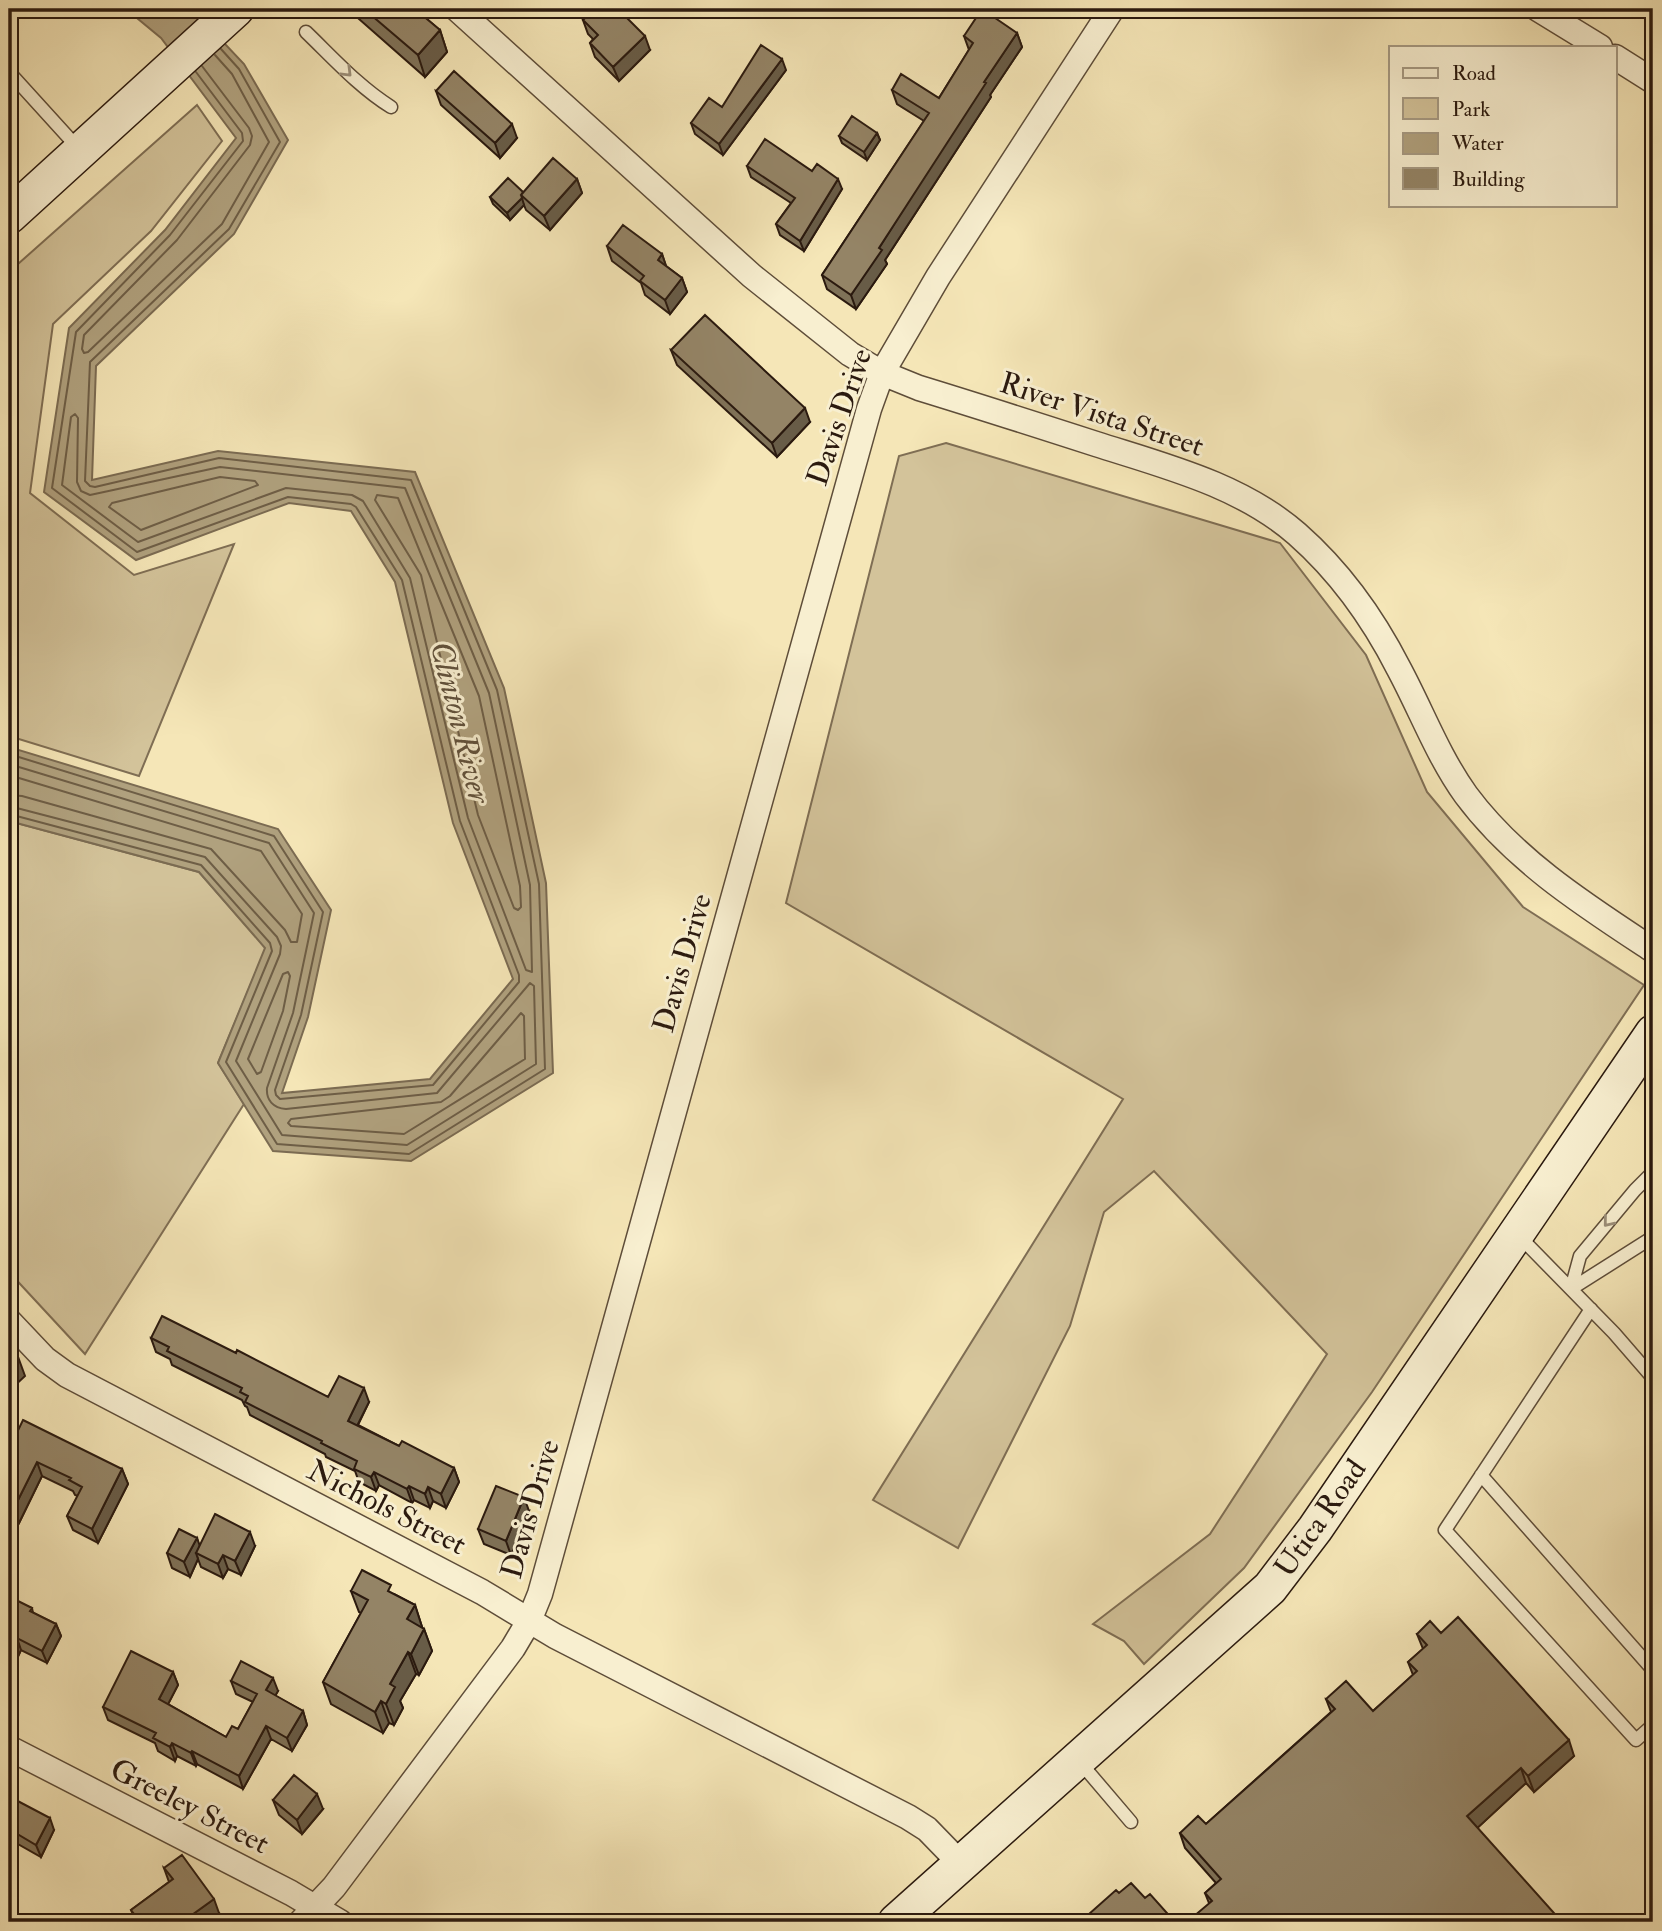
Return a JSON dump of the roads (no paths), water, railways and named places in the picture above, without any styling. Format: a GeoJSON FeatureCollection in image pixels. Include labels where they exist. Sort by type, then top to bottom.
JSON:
{"type":"FeatureCollection","features":[{"type":"Feature","properties":{"kind":"street","name":"River Vista Street"},"geometry":{"type":"LineString","coordinates":[[457,9],[751,276],[850,355],[882,373],[919,388],[1179,471],[1230,491],[1297,534],[1346,586],[1369,619],[1399,669],[1431,738],[1467,796],[1521,855],[1580,901],[1653,950]]}},
{"type":"Feature","properties":{"kind":"street","name":"Davis Drive"},"geometry":{"type":"LineString","coordinates":[[309,1915],[463,1717],[513,1648],[529,1621],[540,1594],[866,422],[882,373],[938,277],[1112,9]]}},
{"type":"Feature","properties":{"kind":"street"},"geometry":{"type":"LineString","coordinates":[[1538,9],[1598,46]]}},
{"type":"Feature","properties":{"kind":"street"},"geometry":{"type":"LineString","coordinates":[[9,216],[227,17]]}},
{"type":"Feature","properties":{"kind":"street"},"geometry":{"type":"LineString","coordinates":[[1616,58],[1653,81]]}},
{"type":"Feature","properties":{"kind":"street","name":"Utica Road"},"geometry":{"type":"LineString","coordinates":[[896,1922],[1270,1588],[1315,1529],[1653,1033]]}},
{"type":"Feature","properties":{"kind":"street","name":"Nichols Street"},"geometry":{"type":"LineString","coordinates":[[9,1321],[45,1359],[66,1375],[482,1592],[555,1636],[908,1817],[934,1836],[961,1864]]}},
{"type":"Feature","properties":{"kind":"street","name":"Greeley Street"},"geometry":{"type":"LineString","coordinates":[[9,1748],[290,1893],[309,1915],[340,1922]]}},
{"type":"Feature","properties":{"kind":"lane"},"geometry":{"type":"LineString","coordinates":[[306,32],[375,98],[391,107]]}},
{"type":"Feature","properties":{"kind":"lane"},"geometry":{"type":"LineString","coordinates":[[9,72],[80,151]]}},
{"type":"Feature","properties":{"kind":"lane"},"geometry":{"type":"LineString","coordinates":[[1571,1289],[1580,1256],[1634,1189],[1653,1172]]}},
{"type":"Feature","properties":{"kind":"lane"},"geometry":{"type":"LineString","coordinates":[[1516,1233],[1591,1309],[1653,1378]]}},
{"type":"Feature","properties":{"kind":"lane"},"geometry":{"type":"LineString","coordinates":[[1571,1289],[1653,1237]]}},
{"type":"Feature","properties":{"kind":"lane"},"geometry":{"type":"LineString","coordinates":[[1591,1309],[1445,1530],[1636,1740],[1653,1726]]}},
{"type":"Feature","properties":{"kind":"lane"},"geometry":{"type":"LineString","coordinates":[[1481,1475],[1653,1670]]}},
{"type":"Feature","properties":{"kind":"lane"},"geometry":{"type":"LineString","coordinates":[[1078,1760],[1131,1822]]}},
{"type":"Feature","properties":{"kind":"water","name":"Clinton River"},"geometry":{"type":"Polygon","coordinates":[[[126,9],[192,9],[244,64],[288,140],[234,234],[96,366],[92,480],[218,451],[415,472],[504,688],[546,883],[553,1073],[411,1161],[273,1151],[218,1063],[265,948],[199,872],[9,821],[9,747],[278,829],[331,910],[308,1017],[282,1093],[430,1079],[513,979],[453,823],[395,582],[351,511],[289,503],[136,560],[44,492],[69,328],[165,230],[236,138],[161,38],[126,9]]]}}]}
